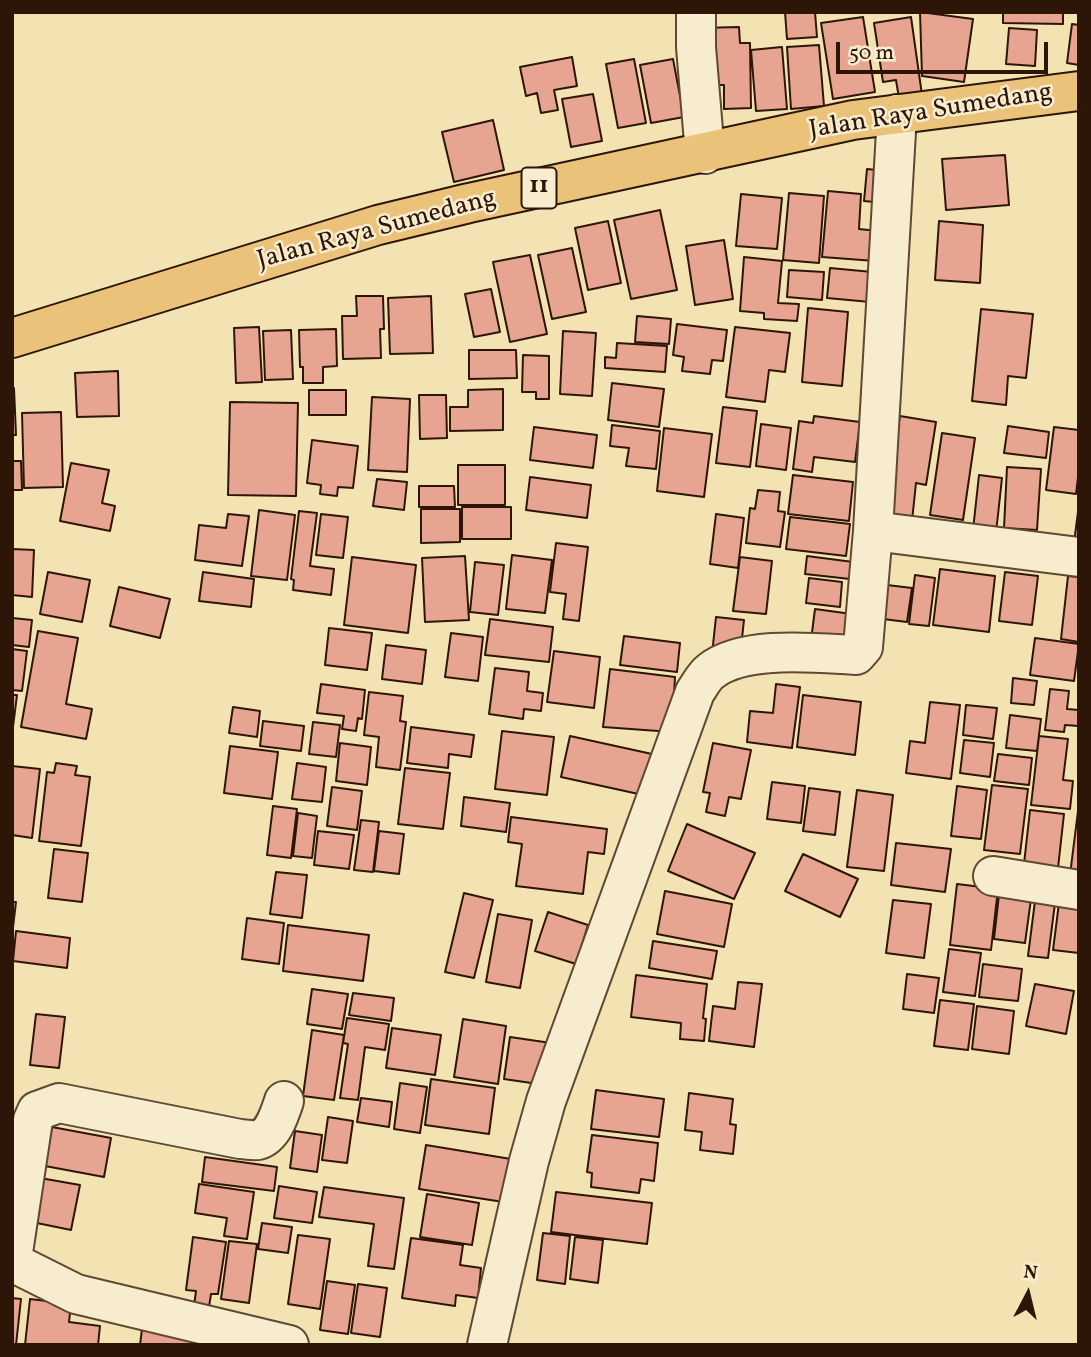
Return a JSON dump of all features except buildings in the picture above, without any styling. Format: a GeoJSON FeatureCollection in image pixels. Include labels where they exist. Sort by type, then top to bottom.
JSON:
{"type":"FeatureCollection","features":[{"type":"Feature","properties":{"kind":"highway","name":"Jalan Raya Sumedang"},"geometry":{"type":"LineString","coordinates":[[12,338],[379,225],[482,200],[853,120],[1079,91]]}},
{"type":"Feature","properties":{"kind":"street"},"geometry":{"type":"LineString","coordinates":[[696,12],[696,47],[705,154]]}},
{"type":"Feature","properties":{"kind":"street"},"geometry":{"type":"LineString","coordinates":[[487,1345],[545,1101],[695,692],[708,673],[729,661],[781,652],[856,655],[863,647],[873,531],[897,114]]}},
{"type":"Feature","properties":{"kind":"street"},"geometry":{"type":"LineString","coordinates":[[873,531],[1079,556]]}},
{"type":"Feature","properties":{"kind":"street"},"geometry":{"type":"LineString","coordinates":[[992,876],[1079,890]]}},
{"type":"Feature","properties":{"kind":"street"},"geometry":{"type":"LineString","coordinates":[[284,1101],[277,1121],[259,1140],[240,1139],[59,1103],[37,1111],[33,1120],[12,1260],[76,1294],[289,1345]]}}]}
